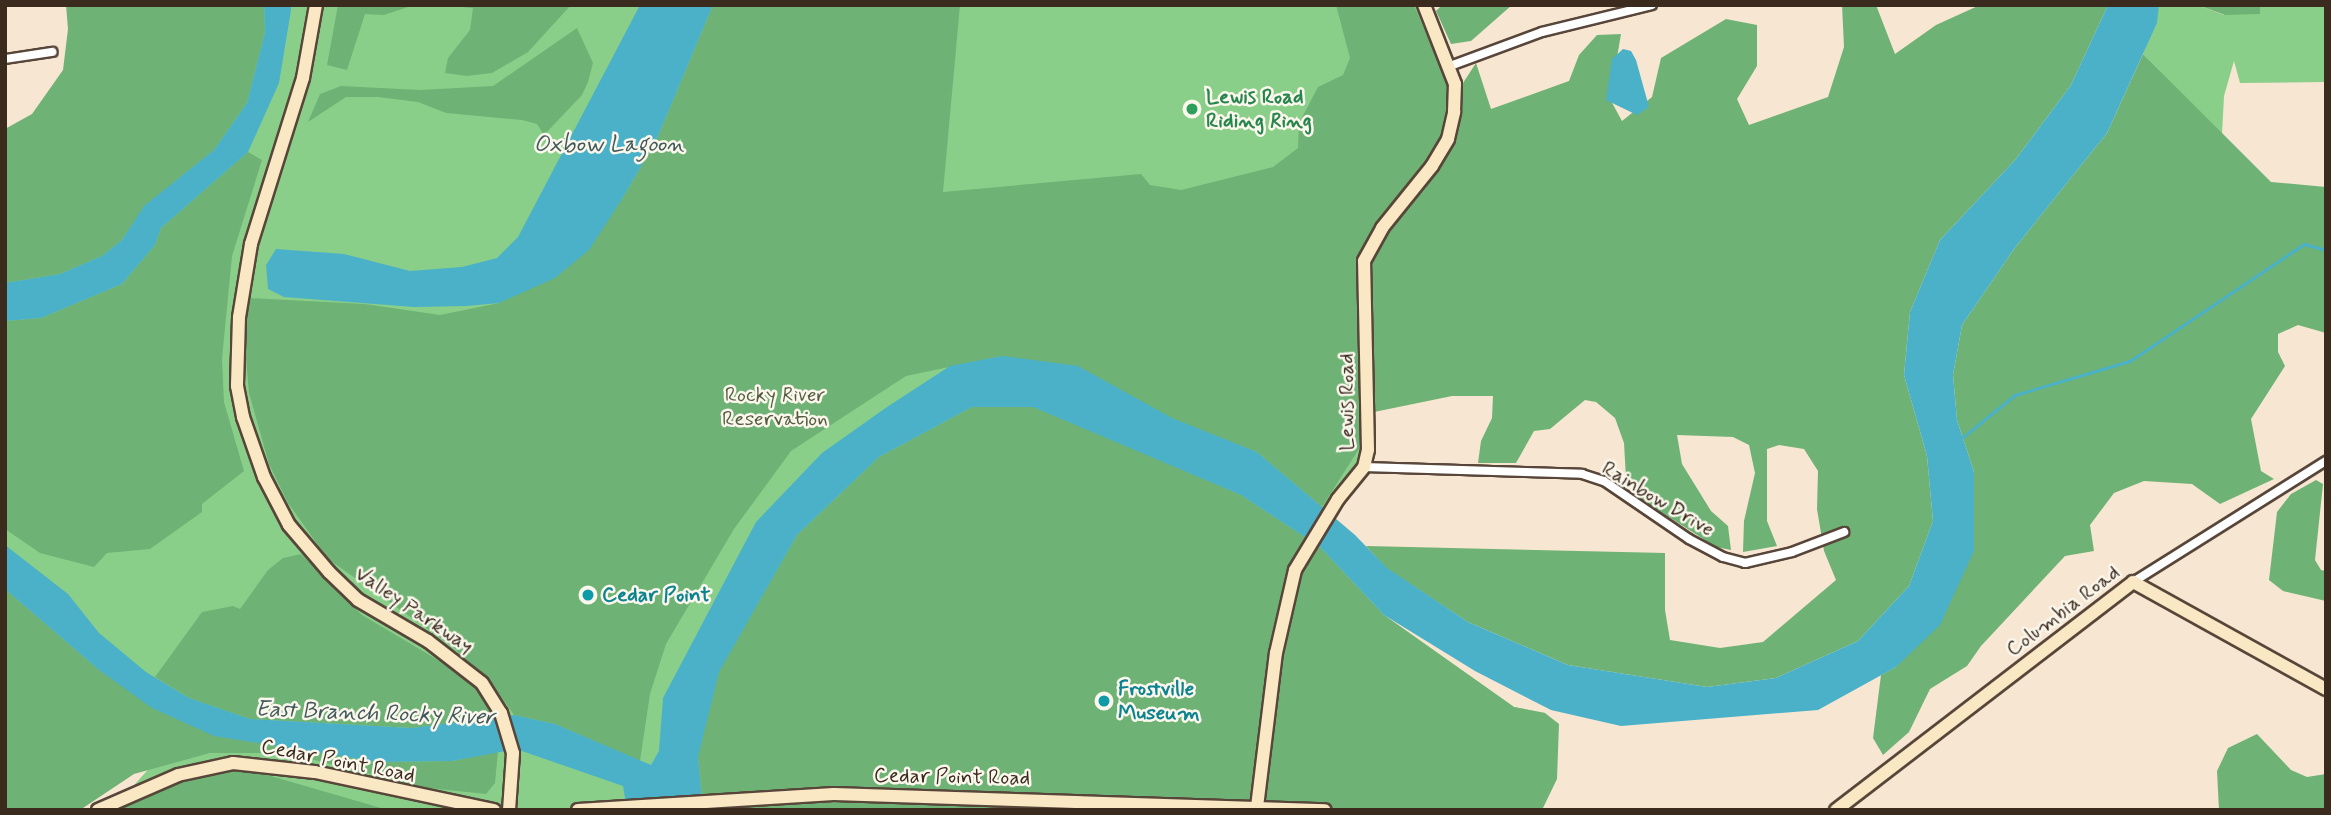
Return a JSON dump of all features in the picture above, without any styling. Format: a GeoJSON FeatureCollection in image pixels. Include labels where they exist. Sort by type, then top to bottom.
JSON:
{"type":"FeatureCollection","features":[{"type":"Feature","properties":{"kind":"street","name":"Valley Parkway"},"geometry":{"type":"LineString","coordinates":[[316,5],[303,78],[247,268],[239,317],[237,386],[243,417],[278,505],[320,563],[358,600],[457,661],[482,683],[502,713],[513,753],[509,810]]}},
{"type":"Feature","properties":{"kind":"street","name":"Lewis Road"},"geometry":{"type":"LineString","coordinates":[[1257,807],[1276,653],[1295,570],[1338,499],[1364,467],[1368,450],[1364,261],[1448,139],[1455,84],[1424,5]]}},
{"type":"Feature","properties":{"kind":"street"},"geometry":{"type":"LineString","coordinates":[[1450,66],[1542,32],[1652,5]]}},
{"type":"Feature","properties":{"kind":"street"},"geometry":{"type":"LineString","coordinates":[[5,59],[52,52]]}},
{"type":"Feature","properties":{"kind":"street","name":"Columbia Road"},"geometry":{"type":"LineString","coordinates":[[1836,810],[2133,582],[2326,461]]}},
{"type":"Feature","properties":{"kind":"street","name":"Rainbow Drive"},"geometry":{"type":"LineString","coordinates":[[1364,467],[1582,474],[1604,481],[1689,540],[1723,557],[1745,563],[1792,552],[1844,532]]}},
{"type":"Feature","properties":{"kind":"street"},"geometry":{"type":"LineString","coordinates":[[2133,582],[2326,689]]}},
{"type":"Feature","properties":{"kind":"street","name":"Cedar Point Road"},"geometry":{"type":"LineString","coordinates":[[98,810],[178,775],[233,762],[276,765],[494,810]]}},
{"type":"Feature","properties":{"kind":"street","name":"Cedar Point Road"},"geometry":{"type":"LineString","coordinates":[[578,810],[716,799],[834,794],[1325,810]]}},
{"type":"Feature","properties":{"kind":"green space"},"geometry":{"type":"Polygon","coordinates":[[[66,5],[264,5],[265,32],[247,103],[214,150],[145,206],[122,240],[102,256],[60,274],[5,283],[5,129],[32,114],[63,70],[68,29],[66,5]]]}},
{"type":"Feature","properties":{"kind":"green space","name":"Rocky River Reservation"},"geometry":{"type":"Polygon","coordinates":[[[165,5],[1425,5],[1456,80],[1361,252],[1369,446],[1313,539],[1384,615],[1514,707],[1545,713],[1522,810],[112,810],[185,728],[5,670],[5,160],[165,5]]]}},
{"type":"Feature","properties":{"kind":"green space"},"geometry":{"type":"Polygon","coordinates":[[[338,5],[408,7],[384,15],[365,14],[347,70],[327,65],[338,5]]]}},
{"type":"Feature","properties":{"kind":"green space"},"geometry":{"type":"Polygon","coordinates":[[[440,5],[571,5],[528,52],[492,73],[467,76],[445,73],[448,58],[470,30],[473,8],[440,5]]]}},
{"type":"Feature","properties":{"kind":"green space"},"geometry":{"type":"Polygon","coordinates":[[[713,5],[960,5],[943,192],[1141,174],[1150,185],[1181,190],[1273,167],[1298,148],[1299,123],[1318,87],[1343,75],[1350,58],[1336,5],[1414,5],[1451,92],[1448,116],[1442,144],[1356,263],[1362,444],[1322,507],[1257,452],[1002,356],[906,376],[791,451],[734,529],[666,644],[650,694],[640,761],[555,724],[514,715],[497,691],[453,647],[328,559],[288,503],[269,464],[249,393],[244,335],[247,298],[365,304],[440,315],[499,303],[622,199],[656,141],[713,5]]]}},
{"type":"Feature","properties":{"kind":"green space"},"geometry":{"type":"Polygon","coordinates":[[[1442,5],[1512,5],[1471,41],[1451,44],[1436,11],[1442,5]]]}},
{"type":"Feature","properties":{"kind":"green space"},"geometry":{"type":"Polygon","coordinates":[[[1842,5],[1876,5],[1895,54],[1936,25],[1980,5],[2108,5],[2071,85],[2016,159],[1940,240],[1910,312],[1904,375],[1927,456],[1933,521],[1909,586],[1858,641],[1776,678],[1707,687],[1568,665],[1468,622],[1386,568],[1366,546],[1665,553],[1665,610],[1670,640],[1720,648],[1763,642],[1836,580],[1824,551],[1817,509],[1818,471],[1804,449],[1779,445],[1767,449],[1767,521],[1777,546],[1743,552],[1744,521],[1755,473],[1749,445],[1733,437],[1677,435],[1682,464],[1711,511],[1728,526],[1731,550],[1716,547],[1639,498],[1626,478],[1624,443],[1615,418],[1596,402],[1585,400],[1550,429],[1534,431],[1516,463],[1478,463],[1481,441],[1492,418],[1493,396],[1452,396],[1374,412],[1371,266],[1386,231],[1448,153],[1463,83],[1476,63],[1491,109],[1569,81],[1579,55],[1597,35],[1621,34],[1610,99],[1622,121],[1652,97],[1661,58],[1726,19],[1757,25],[1757,66],[1737,99],[1749,125],[1828,97],[1844,47],[1842,5]]]}},
{"type":"Feature","properties":{"kind":"green space"},"geometry":{"type":"Polygon","coordinates":[[[2198,5],[2224,15],[2223,5],[2326,5],[2326,82],[2240,83],[2234,61],[2224,96],[2222,134],[2143,54],[2159,6],[2198,5]]]}},
{"type":"Feature","properties":{"kind":"green space"},"geometry":{"type":"Polygon","coordinates":[[[2198,5],[2260,5],[2260,14],[2225,15],[2198,5]]]}},
{"type":"Feature","properties":{"kind":"green space"},"geometry":{"type":"Polygon","coordinates":[[[577,28],[593,63],[588,82],[582,95],[544,135],[537,124],[522,120],[446,113],[418,102],[378,97],[346,97],[308,122],[320,94],[341,86],[420,90],[493,86],[577,28]]]}},
{"type":"Feature","properties":{"kind":"green space"},"geometry":{"type":"Polygon","coordinates":[[[2143,54],[2271,182],[2326,187],[2326,333],[2298,325],[2278,334],[2278,352],[2285,366],[2251,419],[2261,471],[2274,479],[2220,504],[2192,484],[2144,481],[2114,493],[2090,525],[2094,551],[2065,556],[1981,646],[1967,666],[1930,689],[1909,732],[1883,755],[1873,738],[1881,675],[1896,667],[1974,472],[1957,420],[1953,375],[1962,325],[2014,249],[2107,133],[2143,54]]]}},
{"type":"Feature","properties":{"kind":"green space"},"geometry":{"type":"Polygon","coordinates":[[[248,152],[262,160],[232,256],[222,359],[224,402],[244,471],[202,504],[202,512],[150,549],[107,553],[94,567],[40,553],[5,529],[5,321],[41,318],[122,284],[155,245],[161,228],[248,152]]]}},
{"type":"Feature","properties":{"kind":"green space"},"geometry":{"type":"Polygon","coordinates":[[[972,407],[1033,407],[1094,431],[1241,495],[1320,547],[1384,615],[1514,707],[1545,713],[1559,724],[1557,779],[1542,810],[703,810],[698,757],[701,702],[797,535],[879,457],[972,407]]]}},
{"type":"Feature","properties":{"kind":"green space"},"geometry":{"type":"Polygon","coordinates":[[[2316,480],[2323,484],[2315,560],[2321,570],[2326,571],[2326,601],[2283,591],[2269,580],[2277,512],[2291,494],[2316,480]]]}},
{"type":"Feature","properties":{"kind":"green space"},"geometry":{"type":"Polygon","coordinates":[[[301,554],[362,615],[470,679],[496,719],[412,728],[250,719],[189,698],[155,677],[202,612],[233,606],[240,609],[268,570],[283,558],[301,554]]]}},
{"type":"Feature","properties":{"kind":"green space"},"geometry":{"type":"Polygon","coordinates":[[[5,589],[99,670],[301,749],[378,762],[452,761],[498,752],[495,783],[486,794],[428,788],[286,753],[210,753],[134,774],[80,810],[5,810],[5,589]]]}},
{"type":"Feature","properties":{"kind":"green space"},"geometry":{"type":"Polygon","coordinates":[[[2257,734],[2291,770],[2307,777],[2326,774],[2326,810],[2219,810],[2217,771],[2228,748],[2257,734]]]}},
{"type":"Feature","properties":{"kind":"green space"},"geometry":{"type":"Polygon","coordinates":[[[234,771],[257,772],[388,810],[113,810],[196,776],[234,771]]]}},
{"type":"Feature","properties":{"kind":"water"},"geometry":{"type":"Polygon","coordinates":[[[264,5],[291,5],[291,10],[279,83],[248,152],[161,228],[155,245],[122,284],[41,318],[5,321],[5,283],[60,274],[102,256],[122,240],[144,206],[214,150],[247,103],[265,32],[264,5]]]}},
{"type":"Feature","properties":{"kind":"water","name":"Oxbow Lagoon"},"geometry":{"type":"Polygon","coordinates":[[[640,5],[713,5],[656,141],[589,250],[555,278],[499,303],[467,306],[414,307],[284,297],[268,289],[266,265],[276,249],[344,254],[410,271],[462,267],[497,258],[518,237],[640,5]]]}},
{"type":"Feature","properties":{"kind":"water"},"geometry":{"type":"Polygon","coordinates":[[[2108,5],[2159,5],[2157,23],[2107,133],[2014,249],[1962,325],[1953,375],[1957,420],[1974,472],[1974,551],[1940,625],[1896,667],[1818,710],[1621,726],[1551,710],[1475,671],[1384,615],[1320,547],[1241,495],[1033,407],[972,407],[879,457],[797,535],[719,672],[698,757],[703,810],[627,810],[623,786],[516,749],[452,761],[378,762],[214,736],[152,708],[99,670],[5,589],[5,545],[68,594],[99,633],[146,672],[189,698],[250,719],[412,728],[514,715],[555,724],[651,765],[659,751],[663,698],[756,522],[822,453],[887,407],[950,366],[1002,356],[1078,366],[1172,418],[1257,452],[1355,535],[1387,568],[1468,622],[1568,665],[1707,687],[1776,678],[1858,641],[1909,586],[1933,521],[1927,456],[1904,375],[1910,312],[1940,240],[2016,159],[2071,85],[2108,5]]]}},
{"type":"Feature","properties":{"kind":"water"},"geometry":{"type":"Polygon","coordinates":[[[1623,49],[1631,51],[1636,60],[1649,107],[1637,115],[1606,100],[1612,59],[1623,49]]]}},
{"type":"Feature","properties":{"kind":"waterway"},"geometry":{"type":"LineString","coordinates":[[1962,438],[2015,395],[2130,361],[2304,244],[2326,250]]}},
{"type":"Feature","properties":{"kind":"place","name":"Lewis Road Riding Ring"},"geometry":{"type":"Point","coordinates":[1192,109]}},
{"type":"Feature","properties":{"kind":"place","name":"Cedar Point"},"geometry":{"type":"Point","coordinates":[588,595]}},
{"type":"Feature","properties":{"kind":"place","name":"Frostville Museum"},"geometry":{"type":"Point","coordinates":[1104,701]}},
{"type":"Feature","properties":{"kind":"water label","name":"East Branch Rocky River"},"geometry":{"type":"Point","coordinates":[375,714]}}]}
